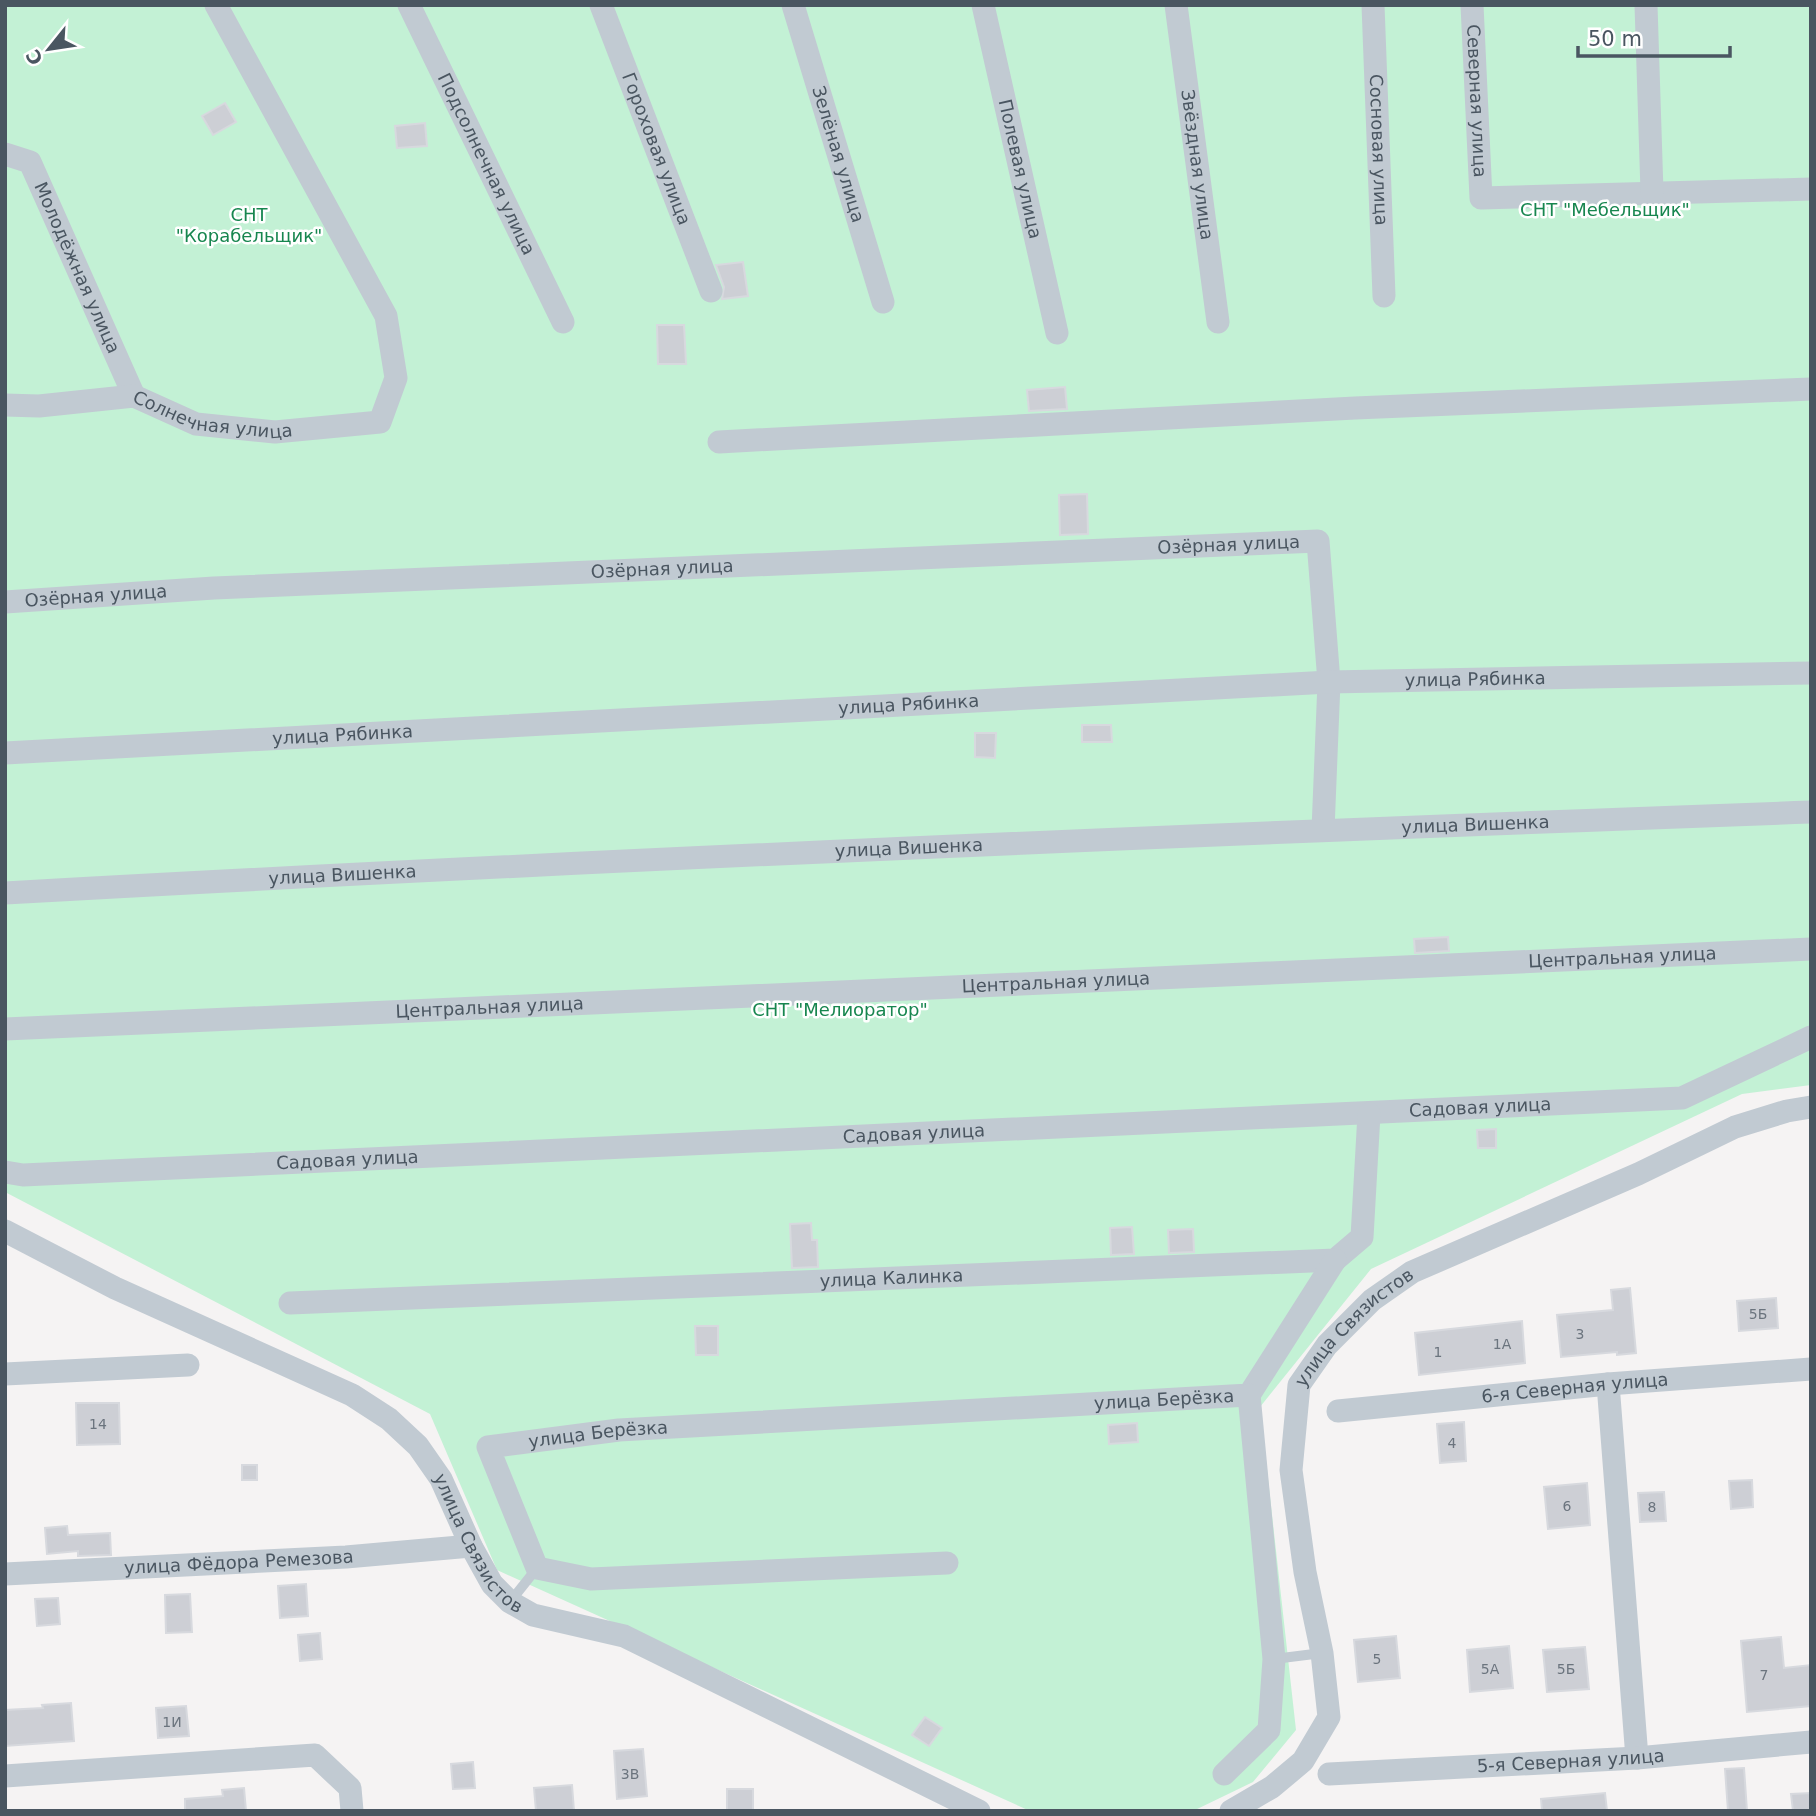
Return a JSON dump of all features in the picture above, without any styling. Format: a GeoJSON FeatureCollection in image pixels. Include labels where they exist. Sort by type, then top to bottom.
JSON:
{"type":"FeatureCollection","features":[{"type":"Feature","properties":{"kind":"street","name":"Солнечная улица"},"geometry":{"type":"LineString","coordinates":[[5,405],[39,406],[134,396],[196,424],[275,432],[380,422],[396,378],[386,316],[216,5]]}},
{"type":"Feature","properties":{"kind":"street","name":"Подсолнечная улица"},"geometry":{"type":"LineString","coordinates":[[409,5],[563,322]]}},
{"type":"Feature","properties":{"kind":"street","name":"Гороховая улица"},"geometry":{"type":"LineString","coordinates":[[601,5],[711,291]]}},
{"type":"Feature","properties":{"kind":"street","name":"Зелёная улица"},"geometry":{"type":"LineString","coordinates":[[793,5],[883,302]]}},
{"type":"Feature","properties":{"kind":"street","name":"Полевая улица"},"geometry":{"type":"LineString","coordinates":[[984,5],[1057,333]]}},
{"type":"Feature","properties":{"kind":"street","name":"Звёздная улица"},"geometry":{"type":"LineString","coordinates":[[1176,5],[1218,323]]}},
{"type":"Feature","properties":{"kind":"street","name":"Сосновая улица"},"geometry":{"type":"LineString","coordinates":[[1373,5],[1384,296]]}},
{"type":"Feature","properties":{"kind":"street","name":"Северная улица"},"geometry":{"type":"LineString","coordinates":[[1472,5],[1481,198],[1652,192]]}},
{"type":"Feature","properties":{"kind":"street"},"geometry":{"type":"LineString","coordinates":[[1646,5],[1652,192],[1811,189]]}},
{"type":"Feature","properties":{"kind":"street","name":"Молодёжная улица"},"geometry":{"type":"LineString","coordinates":[[5,154],[30,162],[134,396]]}},
{"type":"Feature","properties":{"kind":"street"},"geometry":{"type":"LineString","coordinates":[[719,442],[1355,408],[1811,390]]}},
{"type":"Feature","properties":{"kind":"street","name":"Озёрная улица"},"geometry":{"type":"LineString","coordinates":[[5,602],[228,587],[1318,541],[1329,682]]}},
{"type":"Feature","properties":{"kind":"street","name":"улица Рябинка"},"geometry":{"type":"LineString","coordinates":[[5,753],[1329,682],[1811,673]]}},
{"type":"Feature","properties":{"kind":"street"},"geometry":{"type":"LineString","coordinates":[[1323,830],[1329,682]]}},
{"type":"Feature","properties":{"kind":"street","name":"улица Вишенка"},"geometry":{"type":"LineString","coordinates":[[5,892],[276,877],[1323,830],[1811,812]]}},
{"type":"Feature","properties":{"kind":"street","name":"Центральная улица"},"geometry":{"type":"LineString","coordinates":[[5,1029],[1811,949]]}},
{"type":"Feature","properties":{"kind":"street","name":"Садовая улица"},"geometry":{"type":"LineString","coordinates":[[5,1172],[23,1175],[1682,1098],[1811,1037]]}},
{"type":"Feature","properties":{"kind":"street","name":"улица Связистов"},"geometry":{"type":"LineString","coordinates":[[1231,1811],[1272,1787],[1303,1761],[1329,1717],[1322,1653],[1305,1572],[1291,1470],[1299,1385],[1327,1345],[1372,1300],[1412,1272],[1638,1174],[1735,1128],[1787,1111],[1811,1107]]}},
{"type":"Feature","properties":{"kind":"street"},"geometry":{"type":"LineString","coordinates":[[1335,1260],[1362,1237],[1368,1114]]}},
{"type":"Feature","properties":{"kind":"street","name":"улица Связистов"},"geometry":{"type":"LineString","coordinates":[[5,1231],[116,1288],[352,1395],[389,1419],[418,1446],[441,1479],[471,1546],[492,1584],[510,1602],[533,1615],[624,1636],[979,1811]]}},
{"type":"Feature","properties":{"kind":"street","name":"улица Калинка"},"geometry":{"type":"LineString","coordinates":[[290,1303],[1335,1260]]}},
{"type":"Feature","properties":{"kind":"street","name":"улица Берёзка"},"geometry":{"type":"LineString","coordinates":[[1224,1773],[1269,1730],[1274,1658],[1249,1395],[1335,1260]]}},
{"type":"Feature","properties":{"kind":"street"},"geometry":{"type":"LineString","coordinates":[[5,1374],[188,1365]]}},
{"type":"Feature","properties":{"kind":"street","name":"6-я Северная улица"},"geometry":{"type":"LineString","coordinates":[[1338,1411],[1608,1384],[1811,1369]]}},
{"type":"Feature","properties":{"kind":"street"},"geometry":{"type":"LineString","coordinates":[[1608,1384],[1637,1758]]}},
{"type":"Feature","properties":{"kind":"street","name":"улица Берёзка"},"geometry":{"type":"LineString","coordinates":[[537,1568],[488,1447],[619,1430],[1249,1395]]}},
{"type":"Feature","properties":{"kind":"street","name":"улица Фёдора Ремезова"},"geometry":{"type":"LineString","coordinates":[[5,1574],[346,1557],[471,1546]]}},
{"type":"Feature","properties":{"kind":"street"},"geometry":{"type":"LineString","coordinates":[[537,1568],[591,1579],[947,1563]]}},
{"type":"Feature","properties":{"kind":"street","name":"5-я Северная улица"},"geometry":{"type":"LineString","coordinates":[[1329,1774],[1637,1758],[1811,1742]]}},
{"type":"Feature","properties":{"kind":"street"},"geometry":{"type":"LineString","coordinates":[[5,1776],[315,1755],[349,1788],[352,1811]]}},
{"type":"Feature","properties":{"kind":"lane"},"geometry":{"type":"LineString","coordinates":[[510,1602],[537,1568]]}},
{"type":"Feature","properties":{"kind":"lane"},"geometry":{"type":"LineString","coordinates":[[1274,1658],[1322,1653]]}},
{"type":"Feature","properties":{"kind":"green space","name":"СНТ \"Мелиоратор\""},"geometry":{"type":"Polygon","coordinates":[[[5,5],[1811,5],[1811,1085],[1742,1094],[1371,1269],[1260,1407],[1296,1730],[1253,1782],[1193,1811],[1030,1811],[497,1570],[430,1414],[5,1192],[5,5]]]}},
{"type":"Feature","properties":{"kind":"building"},"geometry":{"type":"Polygon","coordinates":[[[225,103],[236,122],[213,135],[202,116],[225,103]]]}},
{"type":"Feature","properties":{"kind":"building"},"geometry":{"type":"Polygon","coordinates":[[[425,123],[427,146],[397,148],[395,126],[425,123]]]}},
{"type":"Feature","properties":{"kind":"building"},"geometry":{"type":"Polygon","coordinates":[[[743,262],[748,296],[722,299],[724,287],[716,265],[743,262]]]}},
{"type":"Feature","properties":{"kind":"building"},"geometry":{"type":"Polygon","coordinates":[[[657,325],[684,325],[686,364],[658,364],[657,325]]]}},
{"type":"Feature","properties":{"kind":"building"},"geometry":{"type":"Polygon","coordinates":[[[1065,387],[1067,409],[1029,411],[1027,390],[1065,387]]]}},
{"type":"Feature","properties":{"kind":"building"},"geometry":{"type":"Polygon","coordinates":[[[1087,494],[1088,534],[1060,535],[1059,495],[1087,494]]]}},
{"type":"Feature","properties":{"kind":"building"},"geometry":{"type":"Polygon","coordinates":[[[1082,725],[1111,725],[1112,742],[1082,742],[1082,725]]]}},
{"type":"Feature","properties":{"kind":"building"},"geometry":{"type":"Polygon","coordinates":[[[975,733],[996,733],[995,758],[975,757],[975,733]]]}},
{"type":"Feature","properties":{"kind":"building"},"geometry":{"type":"Polygon","coordinates":[[[1448,937],[1449,951],[1415,953],[1414,939],[1448,937]]]}},
{"type":"Feature","properties":{"kind":"building"},"geometry":{"type":"Polygon","coordinates":[[[1496,1129],[1496,1148],[1478,1148],[1477,1130],[1496,1129]]]}},
{"type":"Feature","properties":{"kind":"building"},"geometry":{"type":"Polygon","coordinates":[[[811,1223],[812,1240],[817,1240],[818,1267],[792,1268],[790,1224],[811,1223]]]}},
{"type":"Feature","properties":{"kind":"building"},"geometry":{"type":"Polygon","coordinates":[[[1132,1227],[1134,1254],[1111,1255],[1110,1228],[1132,1227]]]}},
{"type":"Feature","properties":{"kind":"building"},"geometry":{"type":"Polygon","coordinates":[[[1193,1229],[1194,1252],[1169,1253],[1168,1230],[1193,1229]]]}},
{"type":"Feature","properties":{"kind":"building"},"geometry":{"type":"Polygon","coordinates":[[[1630,1288],[1636,1353],[1561,1357],[1557,1315],[1613,1310],[1611,1290],[1630,1288]]]}},
{"type":"Feature","properties":{"kind":"building"},"geometry":{"type":"Polygon","coordinates":[[[1776,1298],[1778,1328],[1739,1331],[1737,1301],[1776,1298]]]}},
{"type":"Feature","properties":{"kind":"building"},"geometry":{"type":"Polygon","coordinates":[[[1522,1321],[1525,1363],[1419,1375],[1415,1333],[1522,1321]]]}},
{"type":"Feature","properties":{"kind":"building"},"geometry":{"type":"Polygon","coordinates":[[[695,1326],[718,1326],[718,1355],[696,1355],[695,1326]]]}},
{"type":"Feature","properties":{"kind":"building"},"geometry":{"type":"Polygon","coordinates":[[[76,1403],[119,1403],[120,1444],[77,1445],[76,1403]]]}},
{"type":"Feature","properties":{"kind":"building"},"geometry":{"type":"Polygon","coordinates":[[[1464,1422],[1466,1461],[1440,1463],[1437,1424],[1464,1422]]]}},
{"type":"Feature","properties":{"kind":"building"},"geometry":{"type":"Polygon","coordinates":[[[1137,1423],[1138,1442],[1109,1444],[1108,1425],[1137,1423]]]}},
{"type":"Feature","properties":{"kind":"building"},"geometry":{"type":"Polygon","coordinates":[[[242,1465],[257,1465],[257,1480],[242,1480],[242,1465]]]}},
{"type":"Feature","properties":{"kind":"building"},"geometry":{"type":"Polygon","coordinates":[[[1752,1480],[1753,1507],[1731,1509],[1729,1481],[1752,1480]]]}},
{"type":"Feature","properties":{"kind":"building"},"geometry":{"type":"Polygon","coordinates":[[[1587,1483],[1590,1525],[1548,1529],[1544,1487],[1587,1483]]]}},
{"type":"Feature","properties":{"kind":"building"},"geometry":{"type":"Polygon","coordinates":[[[1664,1492],[1666,1521],[1640,1522],[1638,1493],[1664,1492]]]}},
{"type":"Feature","properties":{"kind":"building"},"geometry":{"type":"Polygon","coordinates":[[[67,1526],[68,1535],[110,1533],[111,1555],[78,1556],[78,1551],[47,1554],[45,1528],[67,1526]]]}},
{"type":"Feature","properties":{"kind":"building"},"geometry":{"type":"Polygon","coordinates":[[[306,1584],[308,1616],[280,1618],[278,1586],[306,1584]]]}},
{"type":"Feature","properties":{"kind":"building"},"geometry":{"type":"Polygon","coordinates":[[[190,1594],[192,1632],[166,1633],[165,1595],[190,1594]]]}},
{"type":"Feature","properties":{"kind":"building"},"geometry":{"type":"Polygon","coordinates":[[[58,1598],[60,1624],[37,1626],[35,1599],[58,1598]]]}},
{"type":"Feature","properties":{"kind":"building"},"geometry":{"type":"Polygon","coordinates":[[[320,1633],[322,1659],[300,1661],[298,1635],[320,1633]]]}},
{"type":"Feature","properties":{"kind":"building"},"geometry":{"type":"Polygon","coordinates":[[[1396,1636],[1400,1678],[1358,1682],[1354,1640],[1396,1636]]]}},
{"type":"Feature","properties":{"kind":"building"},"geometry":{"type":"Polygon","coordinates":[[[1781,1637],[1784,1668],[1811,1665],[1811,1706],[1747,1712],[1741,1641],[1781,1637]]]}},
{"type":"Feature","properties":{"kind":"building"},"geometry":{"type":"Polygon","coordinates":[[[1509,1646],[1513,1688],[1470,1692],[1467,1650],[1509,1646]]]}},
{"type":"Feature","properties":{"kind":"building"},"geometry":{"type":"Polygon","coordinates":[[[1585,1647],[1589,1689],[1547,1692],[1543,1650],[1585,1647]]]}},
{"type":"Feature","properties":{"kind":"building"},"geometry":{"type":"Polygon","coordinates":[[[71,1703],[74,1741],[5,1746],[5,1710],[71,1703]]]}},
{"type":"Feature","properties":{"kind":"building"},"geometry":{"type":"Polygon","coordinates":[[[186,1706],[189,1736],[158,1738],[156,1708],[186,1706]]]}},
{"type":"Feature","properties":{"kind":"building"},"geometry":{"type":"Polygon","coordinates":[[[925,1717],[942,1728],[929,1746],[912,1735],[925,1717]]]}},
{"type":"Feature","properties":{"kind":"building"},"geometry":{"type":"Polygon","coordinates":[[[643,1749],[647,1796],[617,1799],[614,1751],[643,1749]]]}},
{"type":"Feature","properties":{"kind":"building"},"geometry":{"type":"Polygon","coordinates":[[[473,1762],[475,1788],[453,1789],[451,1764],[473,1762]]]}},
{"type":"Feature","properties":{"kind":"building"},"geometry":{"type":"Polygon","coordinates":[[[1744,1768],[1747,1811],[1728,1811],[1725,1769],[1744,1768]]]}},
{"type":"Feature","properties":{"kind":"building"},"geometry":{"type":"Polygon","coordinates":[[[572,1785],[574,1811],[536,1811],[534,1788],[572,1785]]]}},
{"type":"Feature","properties":{"kind":"building"},"geometry":{"type":"Polygon","coordinates":[[[244,1788],[246,1811],[185,1811],[185,1799],[223,1796],[222,1790],[244,1788]]]}},
{"type":"Feature","properties":{"kind":"building"},"geometry":{"type":"Polygon","coordinates":[[[727,1789],[753,1789],[753,1811],[727,1811],[727,1789]]]}},
{"type":"Feature","properties":{"kind":"building"},"geometry":{"type":"Polygon","coordinates":[[[1605,1793],[1607,1811],[1542,1811],[1541,1799],[1605,1793]]]}},
{"type":"Feature","properties":{"kind":"building"},"geometry":{"type":"Polygon","coordinates":[[[1811,1793],[1811,1811],[1793,1811],[1791,1794],[1811,1793]]]}},
{"type":"Feature","properties":{"kind":"park label","name":"СНТ \"Мебельщик\""},"geometry":{"type":"Point","coordinates":[1605,210]}},
{"type":"Feature","properties":{"kind":"park label","name":"СНТ \"Корабельщик\""},"geometry":{"type":"Point","coordinates":[249,225]}}]}
